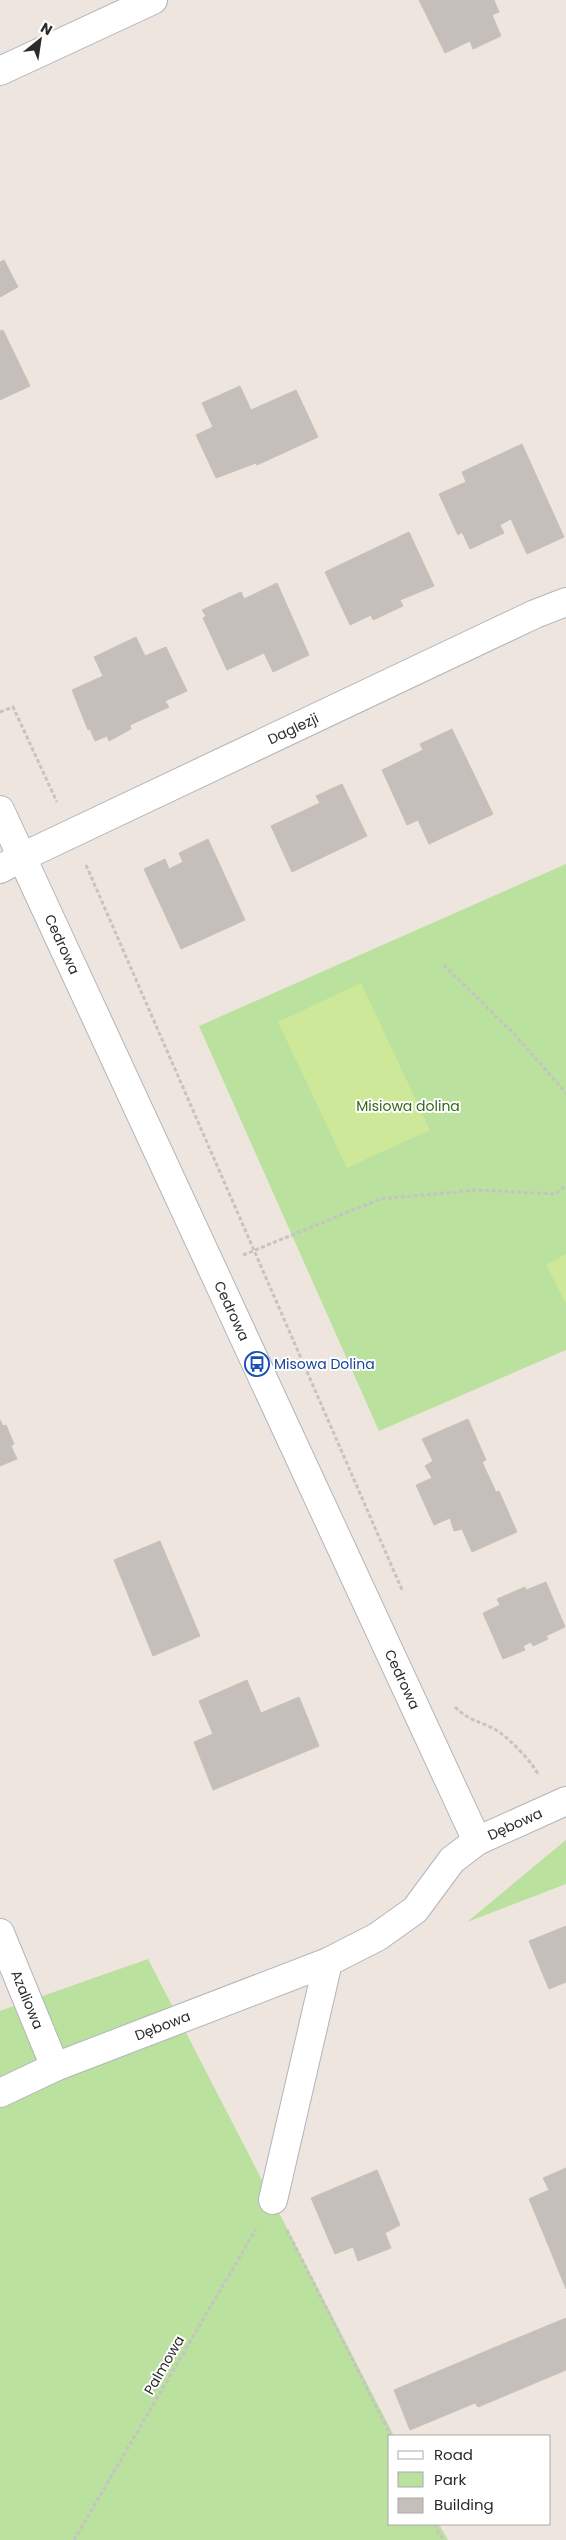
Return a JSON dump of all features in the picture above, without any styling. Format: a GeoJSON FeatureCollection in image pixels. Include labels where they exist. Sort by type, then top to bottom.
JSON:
{"type":"FeatureCollection","features":[{"type":"Feature","properties":{"kind":"street"},"geometry":{"type":"LineString","coordinates":[[0,71],[139,3]]}},
{"type":"Feature","properties":{"kind":"street","name":"Daglezji"},"geometry":{"type":"LineString","coordinates":[[11,863],[535,614],[566,602]]}},
{"type":"Feature","properties":{"kind":"street","name":"Cedrowa"},"geometry":{"type":"LineString","coordinates":[[0,810],[11,863],[212,1268],[477,1841]]}},
{"type":"Feature","properties":{"kind":"street","name":"Dębowa"},"geometry":{"type":"LineString","coordinates":[[0,2093],[55,2067],[328,1962],[376,1937],[416,1910],[452,1860],[477,1841],[560,1804]]}},
{"type":"Feature","properties":{"kind":"street","name":"Azaliowa"},"geometry":{"type":"LineString","coordinates":[[0,1933],[55,2067]]}},
{"type":"Feature","properties":{"kind":"street"},"geometry":{"type":"LineString","coordinates":[[273,2200],[328,1962]]}},
{"type":"Feature","properties":{"kind":"path"},"geometry":{"type":"LineString","coordinates":[[0,712],[13,707],[72,833],[404,1595]]}},
{"type":"Feature","properties":{"kind":"path"},"geometry":{"type":"LineString","coordinates":[[444,965],[515,1035],[566,1093]]}},
{"type":"Feature","properties":{"kind":"path"},"geometry":{"type":"LineString","coordinates":[[212,1268],[380,1199],[477,1190],[555,1194],[566,1185]]}},
{"type":"Feature","properties":{"kind":"path"},"geometry":{"type":"LineString","coordinates":[[452,1704],[466,1718],[499,1732],[535,1768],[560,1804]]}},
{"type":"Feature","properties":{"kind":"path"},"geometry":{"type":"LineString","coordinates":[[273,2200],[390,2435]]}},
{"type":"Feature","properties":{"kind":"path","name":"Palmowa"},"geometry":{"type":"LineString","coordinates":[[74,2540],[273,2200]]}},
{"type":"Feature","properties":{"kind":"path"},"geometry":{"type":"LineString","coordinates":[[435,2525],[443,2540]]}},
{"type":"Feature","properties":{"kind":"green space","name":"Misiowa dolina"},"geometry":{"type":"Polygon","coordinates":[[[566,864],[566,1350],[379,1431],[199,1026],[566,864]]]}},
{"type":"Feature","properties":{"kind":"green space"},"geometry":{"type":"Polygon","coordinates":[[[361,983],[430,1130],[347,1168],[278,1022],[361,983]]]}},
{"type":"Feature","properties":{"kind":"green space"},"geometry":{"type":"Polygon","coordinates":[[[566,1254],[566,1304],[546,1265],[566,1254]]]}},
{"type":"Feature","properties":{"kind":"green space"},"geometry":{"type":"Polygon","coordinates":[[[566,1840],[566,1884],[467,1922],[566,1840]]]}},
{"type":"Feature","properties":{"kind":"green space"},"geometry":{"type":"Polygon","coordinates":[[[148,1959],[393,2435],[388,2435],[388,2525],[440,2525],[448,2540],[0,2540],[0,2011],[148,1959]]]}},
{"type":"Feature","properties":{"kind":"building"},"geometry":{"type":"Polygon","coordinates":[[[419,0],[494,0],[499,12],[492,15],[501,36],[473,49],[470,41],[445,53],[419,0]]]}},
{"type":"Feature","properties":{"kind":"building"},"geometry":{"type":"Polygon","coordinates":[[[4,260],[18,287],[0,297],[0,262],[4,260]]]}},
{"type":"Feature","properties":{"kind":"building"},"geometry":{"type":"Polygon","coordinates":[[[3,330],[30,386],[0,400],[0,331],[3,330]]]}},
{"type":"Feature","properties":{"kind":"building"},"geometry":{"type":"Polygon","coordinates":[[[240,386],[251,410],[296,390],[318,437],[257,465],[256,463],[216,478],[196,435],[213,427],[202,403],[240,386]]]}},
{"type":"Feature","properties":{"kind":"building"},"geometry":{"type":"Polygon","coordinates":[[[522,444],[564,537],[527,554],[511,519],[500,525],[504,533],[470,549],[462,532],[458,535],[439,494],[466,482],[462,472],[522,444]]]}},
{"type":"Feature","properties":{"kind":"building"},"geometry":{"type":"Polygon","coordinates":[[[409,532],[434,586],[400,600],[403,606],[373,620],[371,615],[350,625],[325,572],[409,532]]]}},
{"type":"Feature","properties":{"kind":"building"},"geometry":{"type":"Polygon","coordinates":[[[277,583],[309,655],[273,672],[264,653],[227,670],[203,618],[206,616],[202,610],[241,592],[244,599],[277,583]]]}},
{"type":"Feature","properties":{"kind":"building"},"geometry":{"type":"Polygon","coordinates":[[[136,637],[145,656],[166,647],[187,691],[165,701],[169,707],[130,725],[131,729],[109,741],[107,736],[95,741],[90,729],[88,730],[72,690],[103,676],[94,657],[136,637]]]}},
{"type":"Feature","properties":{"kind":"building"},"geometry":{"type":"Polygon","coordinates":[[[452,729],[493,814],[429,844],[418,820],[407,825],[382,770],[423,750],[420,744],[452,729]]]}},
{"type":"Feature","properties":{"kind":"building"},"geometry":{"type":"Polygon","coordinates":[[[342,784],[367,836],[292,872],[271,826],[320,803],[316,796],[342,784]]]}},
{"type":"Feature","properties":{"kind":"building"},"geometry":{"type":"Polygon","coordinates":[[[208,839],[245,920],[181,949],[144,869],[165,859],[169,869],[183,862],[179,853],[208,839]]]}},
{"type":"Feature","properties":{"kind":"building"},"geometry":{"type":"Polygon","coordinates":[[[468,1419],[486,1460],[482,1462],[496,1492],[499,1491],[517,1532],[472,1552],[462,1529],[454,1531],[450,1518],[434,1525],[416,1485],[432,1478],[425,1466],[433,1461],[422,1439],[468,1419]]]}},
{"type":"Feature","properties":{"kind":"building"},"geometry":{"type":"Polygon","coordinates":[[[0,1420],[3,1426],[6,1425],[14,1444],[11,1446],[17,1459],[0,1466],[0,1420]]]}},
{"type":"Feature","properties":{"kind":"building"},"geometry":{"type":"Polygon","coordinates":[[[160,1541],[200,1636],[153,1656],[114,1560],[160,1541]]]}},
{"type":"Feature","properties":{"kind":"building"},"geometry":{"type":"Polygon","coordinates":[[[546,1582],[565,1627],[546,1636],[548,1639],[533,1646],[531,1642],[523,1646],[525,1650],[503,1659],[483,1613],[500,1605],[497,1599],[525,1587],[526,1590],[546,1582]]]}},
{"type":"Feature","properties":{"kind":"building"},"geometry":{"type":"Polygon","coordinates":[[[247,1680],[261,1713],[299,1697],[319,1746],[213,1790],[194,1742],[213,1734],[199,1701],[247,1680]]]}},
{"type":"Feature","properties":{"kind":"building"},"geometry":{"type":"Polygon","coordinates":[[[566,1926],[566,1982],[549,1989],[529,1941],[566,1926]]]}},
{"type":"Feature","properties":{"kind":"building"},"geometry":{"type":"Polygon","coordinates":[[[566,2168],[566,2240],[549,2247],[529,2199],[549,2190],[543,2178],[566,2168]]]}},
{"type":"Feature","properties":{"kind":"building"},"geometry":{"type":"Polygon","coordinates":[[[377,2170],[400,2225],[385,2233],[391,2248],[358,2261],[353,2247],[335,2254],[311,2198],[377,2170]]]}},
{"type":"Feature","properties":{"kind":"building"},"geometry":{"type":"Polygon","coordinates":[[[566,2240],[566,2289],[549,2247],[566,2240]]]}},
{"type":"Feature","properties":{"kind":"building"},"geometry":{"type":"Polygon","coordinates":[[[566,2318],[566,2370],[509,2394],[491,2349],[566,2318]]]}},
{"type":"Feature","properties":{"kind":"building"},"geometry":{"type":"Polygon","coordinates":[[[491,2349],[509,2394],[478,2407],[475,2403],[410,2430],[394,2390],[491,2349]]]}},
{"type":"Feature","properties":{"kind":"place","name":"Misowa Dolina"},"geometry":{"type":"Point","coordinates":[257,1364]}}]}
